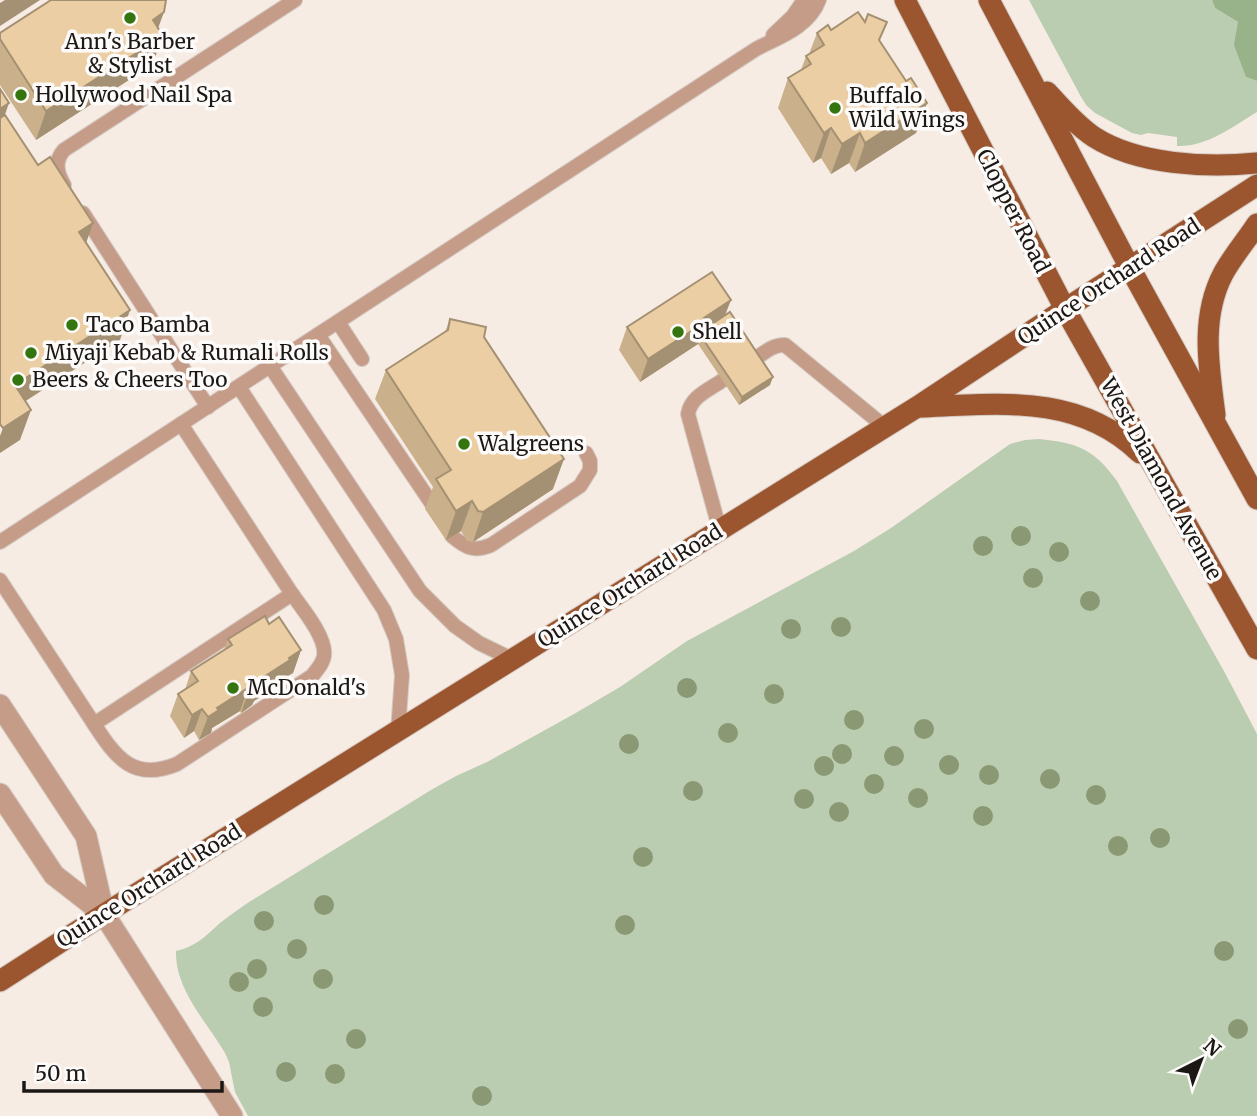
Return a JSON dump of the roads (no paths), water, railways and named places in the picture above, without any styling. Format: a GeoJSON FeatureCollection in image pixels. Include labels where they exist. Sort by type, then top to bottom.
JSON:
{"type":"FeatureCollection","features":[{"type":"Feature","properties":{"kind":"main road","name":"Clopper Road"},"geometry":{"type":"LineString","coordinates":[[905,0],[1065,309]]}},
{"type":"Feature","properties":{"kind":"main road"},"geometry":{"type":"LineString","coordinates":[[989,0],[1130,268],[1257,499]]}},
{"type":"Feature","properties":{"kind":"main road"},"geometry":{"type":"LineString","coordinates":[[1027,70],[1070,117],[1112,147],[1180,163],[1257,163]]}},
{"type":"Feature","properties":{"kind":"main road","name":"Quince Orchard Road"},"geometry":{"type":"LineString","coordinates":[[0,981],[917,407],[1257,185]]}},
{"type":"Feature","properties":{"kind":"main road"},"geometry":{"type":"LineString","coordinates":[[1216,427],[1208,355],[1209,314],[1223,273],[1257,224]]}},
{"type":"Feature","properties":{"kind":"main road","name":"West Diamond Avenue"},"geometry":{"type":"LineString","coordinates":[[1065,309],[1257,649]]}},
{"type":"Feature","properties":{"kind":"main road"},"geometry":{"type":"LineString","coordinates":[[917,407],[993,404],[1035,406],[1079,414],[1128,441],[1161,478]]}},
{"type":"Feature","properties":{"kind":"street"},"geometry":{"type":"LineString","coordinates":[[0,705],[86,836],[104,914]]}},
{"type":"Feature","properties":{"kind":"street"},"geometry":{"type":"LineString","coordinates":[[0,794],[54,874],[104,914],[232,1116]]}},
{"type":"Feature","properties":{"kind":"lane"},"geometry":{"type":"LineString","coordinates":[[208,407],[61,179],[57,160],[70,146],[295,0]]}},
{"type":"Feature","properties":{"kind":"lane"},"geometry":{"type":"LineString","coordinates":[[755,49],[793,16],[804,0]]}},
{"type":"Feature","properties":{"kind":"lane"},"geometry":{"type":"LineString","coordinates":[[0,542],[755,49],[794,29],[805,20],[819,0]]}},
{"type":"Feature","properties":{"kind":"lane"},"geometry":{"type":"LineString","coordinates":[[338,322],[362,359]]}},
{"type":"Feature","properties":{"kind":"lane"},"geometry":{"type":"LineString","coordinates":[[318,335],[432,504]]}},
{"type":"Feature","properties":{"kind":"lane"},"geometry":{"type":"LineString","coordinates":[[753,360],[774,346],[785,345],[885,427]]}},
{"type":"Feature","properties":{"kind":"lane"},"geometry":{"type":"LineString","coordinates":[[270,366],[421,591],[458,628],[479,643],[512,659]]}},
{"type":"Feature","properties":{"kind":"lane"},"geometry":{"type":"LineString","coordinates":[[720,531],[688,414],[695,398],[723,380]]}},
{"type":"Feature","properties":{"kind":"lane"},"geometry":{"type":"LineString","coordinates":[[239,387],[384,610],[396,639],[402,675],[398,731]]}},
{"type":"Feature","properties":{"kind":"lane"},"geometry":{"type":"LineString","coordinates":[[0,580],[113,752],[129,766],[141,770],[160,770],[177,764],[312,676],[321,664],[325,651],[316,629],[181,425]]}},
{"type":"Feature","properties":{"kind":"lane"},"geometry":{"type":"LineString","coordinates":[[452,536],[471,548],[480,550],[491,545],[580,485],[590,470],[586,453]]}},
{"type":"Feature","properties":{"kind":"lane"},"geometry":{"type":"LineString","coordinates":[[94,724],[292,594]]}},
{"type":"Feature","properties":{"kind":"place","name":"Ann's Barber & Stylist"},"geometry":{"type":"Point","coordinates":[130,18]}},
{"type":"Feature","properties":{"kind":"place","name":"Hollywood Nail Spa"},"geometry":{"type":"Point","coordinates":[21,95]}},
{"type":"Feature","properties":{"kind":"place","name":"Buffalo Wild Wings"},"geometry":{"type":"Point","coordinates":[835,108]}},
{"type":"Feature","properties":{"kind":"place","name":"Taco Bamba"},"geometry":{"type":"Point","coordinates":[72,325]}},
{"type":"Feature","properties":{"kind":"place","name":"Shell"},"geometry":{"type":"Point","coordinates":[678,332]}},
{"type":"Feature","properties":{"kind":"place","name":"Miyaji Kebab & Rumali Rolls"},"geometry":{"type":"Point","coordinates":[31,353]}},
{"type":"Feature","properties":{"kind":"place","name":"Beers & Cheers Too"},"geometry":{"type":"Point","coordinates":[18,380]}},
{"type":"Feature","properties":{"kind":"place","name":"Walgreens"},"geometry":{"type":"Point","coordinates":[464,444]}},
{"type":"Feature","properties":{"kind":"place","name":"McDonald's"},"geometry":{"type":"Point","coordinates":[233,688]}}]}
